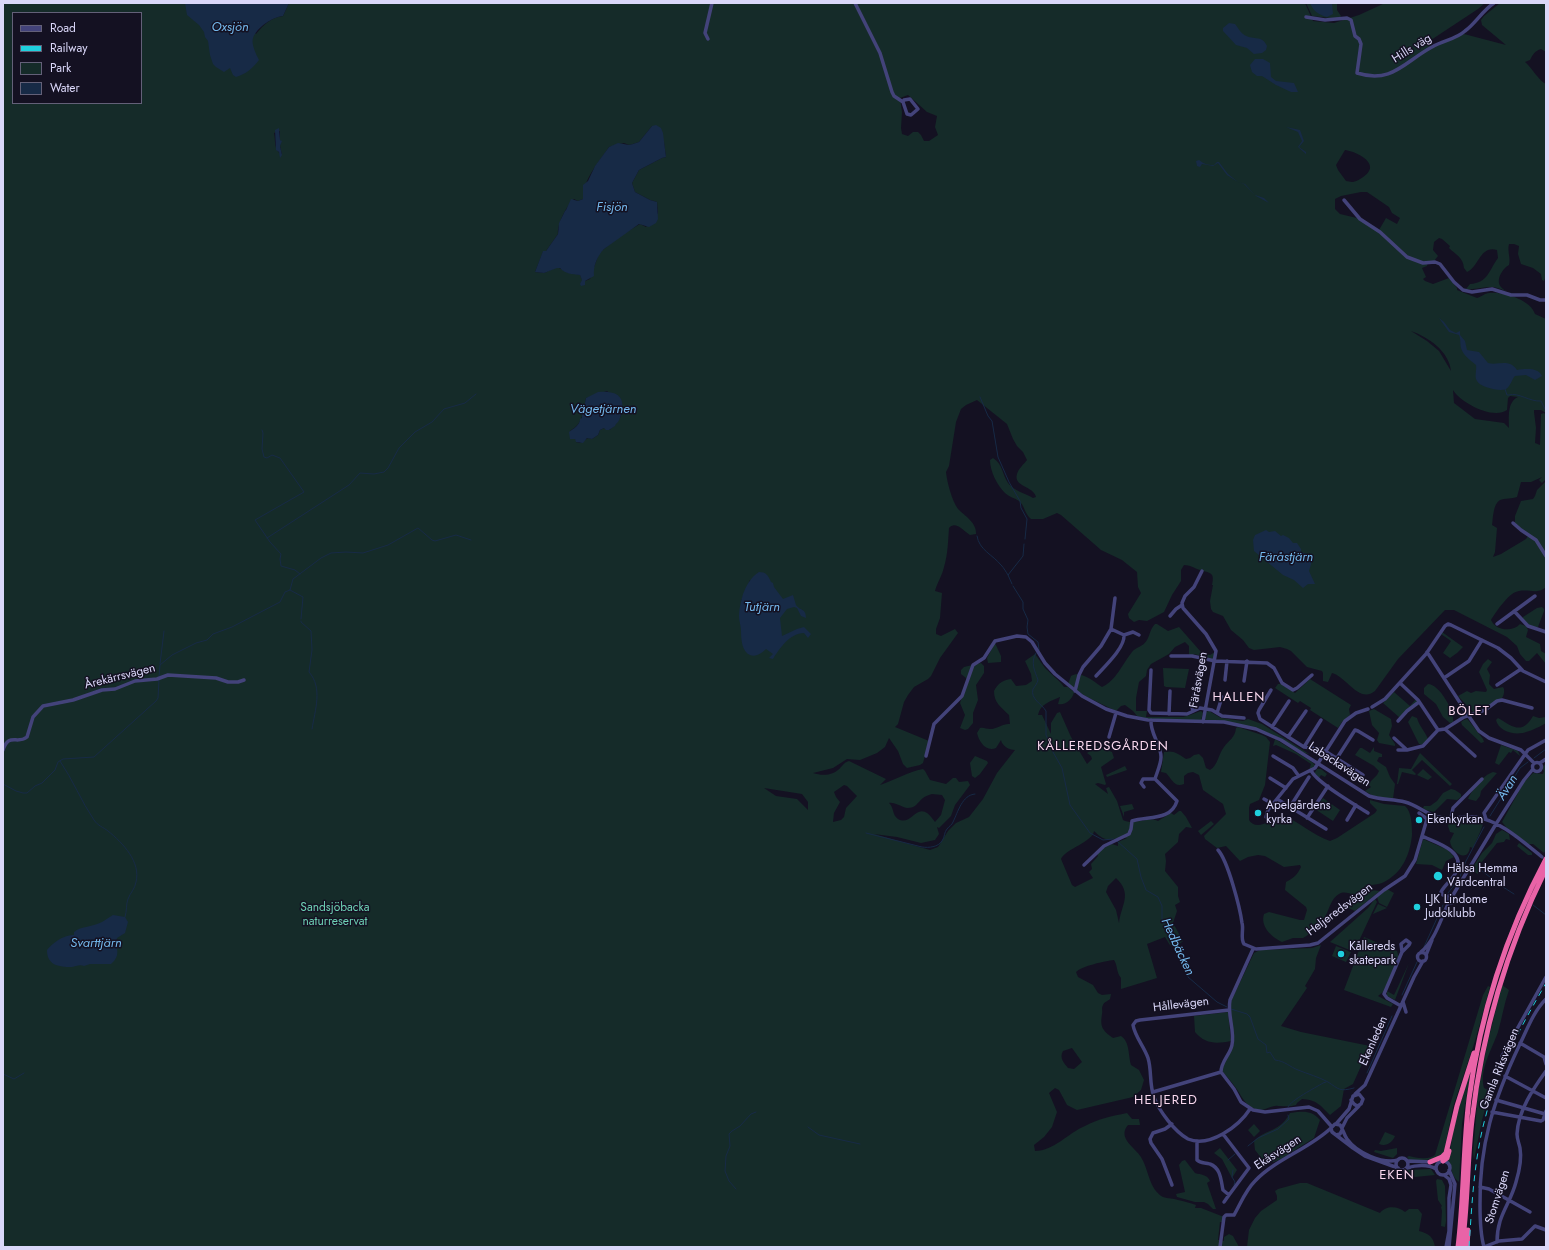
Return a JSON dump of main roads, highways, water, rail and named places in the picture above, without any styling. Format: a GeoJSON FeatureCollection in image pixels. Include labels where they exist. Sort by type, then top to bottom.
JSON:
{"type":"FeatureCollection","features":[{"type":"Feature","properties":{"kind":"highway"},"geometry":{"type":"LineString","coordinates":[[1458,1247],[1468,1107],[1487,1006],[1522,907],[1544,858]]}},
{"type":"Feature","properties":{"kind":"highway"},"geometry":{"type":"LineString","coordinates":[[1462,1247],[1468,1189],[1473,1107],[1486,1032],[1492,1007],[1510,954],[1527,909],[1546,869]]}},
{"type":"Feature","properties":{"kind":"highway"},"geometry":{"type":"LineString","coordinates":[[1430,1162],[1442,1158],[1446,1153],[1453,1120],[1482,1031]]}},
{"type":"Feature","properties":{"kind":"highway"},"geometry":{"type":"LineString","coordinates":[[1441,1162],[1447,1158],[1449,1154],[1453,1120]]}},
{"type":"Feature","properties":{"kind":"highway"},"geometry":{"type":"LineString","coordinates":[[1467,1247],[1468,1189]]}},
{"type":"Feature","properties":{"kind":"water","name":"Oxsjön"},"geometry":{"type":"Polygon","coordinates":[[[185,3],[289,3],[283,16],[266,23],[255,34],[253,43],[259,60],[249,71],[236,77],[233,75],[230,68],[224,72],[213,64],[208,41],[204,32],[199,25],[187,15],[185,3]]]}},
{"type":"Feature","properties":{"kind":"water"},"geometry":{"type":"Polygon","coordinates":[[[1310,3],[1332,3],[1333,14],[1327,17],[1321,15],[1311,6],[1310,3]]]}},
{"type":"Feature","properties":{"kind":"water"},"geometry":{"type":"Polygon","coordinates":[[[1229,23],[1235,24],[1246,36],[1260,39],[1265,42],[1267,46],[1266,50],[1262,53],[1254,54],[1247,48],[1236,45],[1223,31],[1223,28],[1229,23]]]}},
{"type":"Feature","properties":{"kind":"water"},"geometry":{"type":"Polygon","coordinates":[[[1255,59],[1263,59],[1270,63],[1271,77],[1276,81],[1294,83],[1298,92],[1291,92],[1262,76],[1257,76],[1252,72],[1250,65],[1255,59]]]}},
{"type":"Feature","properties":{"kind":"water","name":"Fisjön"},"geometry":{"type":"Polygon","coordinates":[[[656,125],[661,128],[663,133],[666,157],[639,170],[632,183],[635,192],[657,202],[658,219],[656,223],[649,227],[639,224],[604,249],[596,262],[594,276],[585,281],[585,285],[581,286],[580,284],[582,280],[580,275],[566,273],[560,268],[544,273],[535,272],[543,251],[546,251],[558,234],[559,223],[571,199],[578,201],[583,199],[583,185],[588,181],[595,166],[609,147],[618,143],[629,145],[639,142],[652,126],[656,125]]]}},
{"type":"Feature","properties":{"kind":"water"},"geometry":{"type":"Polygon","coordinates":[[[1286,127],[1300,130],[1304,141],[1299,147],[1306,152],[1306,154],[1298,147],[1302,141],[1298,132],[1286,127]]]}},
{"type":"Feature","properties":{"kind":"water"},"geometry":{"type":"Polygon","coordinates":[[[279,128],[280,140],[282,141],[280,146],[282,155],[280,158],[279,152],[276,150],[275,130],[279,128]]]}},
{"type":"Feature","properties":{"kind":"water"},"geometry":{"type":"Polygon","coordinates":[[[1199,160],[1209,165],[1214,165],[1219,162],[1228,174],[1238,182],[1227,175],[1218,163],[1213,166],[1202,164],[1200,167],[1197,166],[1196,161],[1199,160]]]}},
{"type":"Feature","properties":{"kind":"water"},"geometry":{"type":"Polygon","coordinates":[[[1255,195],[1264,198],[1269,203],[1256,196],[1255,195]]]}},
{"type":"Feature","properties":{"kind":"water"},"geometry":{"type":"Polygon","coordinates":[[[1439,318],[1450,330],[1456,333],[1460,331],[1460,335],[1465,341],[1467,350],[1479,352],[1488,363],[1507,363],[1514,366],[1517,370],[1527,369],[1538,371],[1542,376],[1535,380],[1526,375],[1515,376],[1509,387],[1503,390],[1482,385],[1476,379],[1476,365],[1462,351],[1459,335],[1449,332],[1439,318]]]}},
{"type":"Feature","properties":{"kind":"water","name":"Vägetjärnen"},"geometry":{"type":"Polygon","coordinates":[[[598,392],[611,392],[620,397],[622,400],[622,411],[619,421],[609,430],[604,428],[600,430],[598,435],[592,439],[587,438],[583,443],[576,442],[575,439],[570,439],[569,432],[578,425],[580,419],[582,418],[586,398],[598,392]]]}},
{"type":"Feature","properties":{"kind":"water","name":"Färåstjärn"},"geometry":{"type":"Polygon","coordinates":[[[1266,530],[1269,532],[1275,531],[1281,536],[1283,535],[1289,538],[1293,543],[1297,543],[1301,549],[1301,552],[1307,554],[1312,561],[1309,571],[1315,584],[1308,584],[1303,588],[1294,580],[1283,575],[1254,551],[1253,540],[1255,535],[1266,530]]]}},
{"type":"Feature","properties":{"kind":"water","name":"Tutjärn"},"geometry":{"type":"Polygon","coordinates":[[[759,572],[766,574],[769,577],[783,599],[793,595],[796,605],[804,611],[806,615],[806,618],[801,616],[797,608],[794,607],[787,609],[780,618],[782,636],[804,627],[811,634],[808,638],[804,633],[794,636],[782,646],[773,659],[769,658],[773,654],[766,649],[757,655],[750,655],[745,651],[742,641],[739,616],[742,597],[750,580],[759,572]]]}},
{"type":"Feature","properties":{"kind":"water","name":"Svarttjärn"},"geometry":{"type":"Polygon","coordinates":[[[113,915],[125,917],[128,922],[125,933],[117,938],[117,954],[116,958],[111,964],[90,964],[84,966],[80,965],[67,967],[58,966],[51,962],[47,950],[55,942],[63,937],[74,935],[74,932],[77,930],[102,922],[113,915]]]}},
{"type":"Feature","properties":{"kind":"waterway"},"geometry":{"type":"LineString","coordinates":[[1505,389],[1507,395],[1513,394],[1541,401],[1546,411]]}},
{"type":"Feature","properties":{"kind":"waterway"},"geometry":{"type":"LineString","coordinates":[[267,538],[349,485],[360,473],[374,474],[384,472],[388,468],[399,448],[415,432],[432,422],[444,409],[465,403],[476,394]]}},
{"type":"Feature","properties":{"kind":"waterway"},"geometry":{"type":"LineString","coordinates":[[980,397],[988,416],[992,421],[998,457],[1009,482],[1020,501],[1021,508],[1027,519],[1025,539]]}},
{"type":"Feature","properties":{"kind":"waterway"},"geometry":{"type":"LineString","coordinates":[[262,430],[262,449],[264,457],[267,458],[272,455],[280,458],[304,492],[255,520],[270,542],[281,554],[281,566],[295,570],[300,574]]}},
{"type":"Feature","properties":{"kind":"waterway"},"geometry":{"type":"LineString","coordinates":[[159,677],[160,665],[172,655],[196,643],[207,640],[213,634],[232,627],[280,602],[285,592],[290,590],[293,579],[321,558],[331,553],[363,553],[388,545],[418,528],[435,541],[456,535],[471,540]]}},
{"type":"Feature","properties":{"kind":"waterway"},"geometry":{"type":"LineString","coordinates":[[977,536],[983,549],[998,561],[1008,575]]}},
{"type":"Feature","properties":{"kind":"waterway"},"geometry":{"type":"LineString","coordinates":[[1012,584],[1008,575],[1023,556],[1024,544]]}},
{"type":"Feature","properties":{"kind":"waterway","name":"Hedbäcken"},"geometry":{"type":"LineString","coordinates":[[1013,586],[1023,602],[1023,609],[1028,620],[1028,634],[1038,642],[1039,650]]}},
{"type":"Feature","properties":{"kind":"waterway"},"geometry":{"type":"LineString","coordinates":[[290,590],[303,597],[301,619]]}},
{"type":"Feature","properties":{"kind":"waterway"},"geometry":{"type":"LineString","coordinates":[[301,621],[311,631],[312,650],[309,672],[316,685],[317,692],[312,729]]}},
{"type":"Feature","properties":{"kind":"waterway"},"geometry":{"type":"LineString","coordinates":[[160,664],[164,631]]}},
{"type":"Feature","properties":{"kind":"waterway","name":"Hedbäcken"},"geometry":{"type":"LineString","coordinates":[[1036,653],[1033,664],[1038,680],[1033,689],[1033,696],[1046,711],[1046,735],[1062,768],[1070,805],[1090,833],[1103,840],[1113,839]]}},
{"type":"Feature","properties":{"kind":"waterway"},"geometry":{"type":"LineString","coordinates":[[3,784],[16,791],[27,793],[35,786],[42,783],[55,770],[58,762],[63,759],[94,757],[156,701],[158,698],[159,680]]}},
{"type":"Feature","properties":{"kind":"waterway","name":"Ävan"},"geometry":{"type":"LineString","coordinates":[[1534,758],[1546,749]]}},
{"type":"Feature","properties":{"kind":"waterway"},"geometry":{"type":"LineString","coordinates":[[60,761],[94,820],[125,847],[136,867],[137,875],[135,887],[127,901],[125,917]]}},
{"type":"Feature","properties":{"kind":"waterway","name":"Ävan"},"geometry":{"type":"LineString","coordinates":[[1490,816],[1520,768],[1528,762]]}},
{"type":"Feature","properties":{"kind":"waterway"},"geometry":{"type":"LineString","coordinates":[[866,833],[922,847],[936,846],[943,839],[946,830],[953,823],[964,801],[967,797],[975,794]]}},
{"type":"Feature","properties":{"kind":"waterway","name":"Ävan"},"geometry":{"type":"LineString","coordinates":[[1448,893],[1459,879],[1466,861],[1484,827]]}},
{"type":"Feature","properties":{"kind":"waterway","name":"Hedbäcken"},"geometry":{"type":"LineString","coordinates":[[1117,841],[1137,859],[1146,890],[1158,897],[1162,906],[1162,920],[1176,951],[1182,960],[1188,977],[1217,1002],[1227,1007]]}},
{"type":"Feature","properties":{"kind":"waterway"},"geometry":{"type":"LineString","coordinates":[[1482,871],[1514,894]]}},
{"type":"Feature","properties":{"kind":"waterway","name":"Ävan"},"geometry":{"type":"LineString","coordinates":[[1424,947],[1443,905]]}},
{"type":"Feature","properties":{"kind":"waterway"},"geometry":{"type":"LineString","coordinates":[[1533,905],[1546,915]]}},
{"type":"Feature","properties":{"kind":"waterway","name":"Ävan"},"geometry":{"type":"LineString","coordinates":[[1402,995],[1417,962]]}},
{"type":"Feature","properties":{"kind":"waterway","name":"Hedbäcken"},"geometry":{"type":"LineString","coordinates":[[1231,1009],[1247,1014],[1250,1017],[1258,1039],[1266,1045],[1267,1053],[1270,1052],[1275,1060],[1328,1082],[1342,1090],[1354,1088]]}},
{"type":"Feature","properties":{"kind":"waterway","name":"Ävan"},"geometry":{"type":"LineString","coordinates":[[1367,1073],[1392,1016]]}},
{"type":"Feature","properties":{"kind":"waterway"},"geometry":{"type":"LineString","coordinates":[[3,1074],[14,1079],[24,1073]]}},
{"type":"Feature","properties":{"kind":"waterway"},"geometry":{"type":"LineString","coordinates":[[1288,1107],[1298,1098],[1326,1082]]}},
{"type":"Feature","properties":{"kind":"waterway"},"geometry":{"type":"LineString","coordinates":[[736,1189],[729,1181],[725,1171],[726,1156],[730,1146],[729,1134],[740,1126],[751,1114],[756,1112]]}},
{"type":"Feature","properties":{"kind":"waterway"},"geometry":{"type":"LineString","coordinates":[[1248,1146],[1258,1138],[1278,1129],[1289,1119],[1288,1115]]}},
{"type":"Feature","properties":{"kind":"waterway"},"geometry":{"type":"LineString","coordinates":[[808,1127],[819,1135],[860,1144]]}},
{"type":"Feature","properties":{"kind":"waterway"},"geometry":{"type":"LineString","coordinates":[[1228,1160],[1235,1154]]}},
{"type":"Feature","properties":{"kind":"waterway"},"geometry":{"type":"LineString","coordinates":[[1233,1170],[1232,1177],[1235,1182],[1234,1185]]}},
{"type":"Feature","properties":{"kind":"railway"},"geometry":{"type":"LineString","coordinates":[[1469,1247],[1476,1164],[1482,1131],[1491,1097],[1504,1063],[1546,983]]}},
{"type":"Feature","properties":{"kind":"place","name":"Apelgårdens kyrka"},"geometry":{"type":"Point","coordinates":[1258,813]}},
{"type":"Feature","properties":{"kind":"place","name":"Ekenkyrkan"},"geometry":{"type":"Point","coordinates":[1419,820]}},
{"type":"Feature","properties":{"kind":"place","name":"Hälsa Hemma Vårdcentral"},"geometry":{"type":"Point","coordinates":[1438,876]}},
{"type":"Feature","properties":{"kind":"place","name":"LJK Lindome Judoklubb"},"geometry":{"type":"Point","coordinates":[1417,907]}},
{"type":"Feature","properties":{"kind":"place","name":"Kållereds skatepark"},"geometry":{"type":"Point","coordinates":[1341,954]}},
{"type":"Feature","properties":{"kind":"district","name":"HALLEN"},"geometry":{"type":"Point","coordinates":[1239,698]}},
{"type":"Feature","properties":{"kind":"district","name":"BÖLET"},"geometry":{"type":"Point","coordinates":[1469,712]}},
{"type":"Feature","properties":{"kind":"district","name":"KÅLLEREDSGÅRDEN"},"geometry":{"type":"Point","coordinates":[1103,747]}},
{"type":"Feature","properties":{"kind":"district","name":"HELJERED"},"geometry":{"type":"Point","coordinates":[1166,1101]}},
{"type":"Feature","properties":{"kind":"district","name":"EKEN"},"geometry":{"type":"Point","coordinates":[1397,1176]}},
{"type":"Feature","properties":{"kind":"park label","name":"Sandsjöbacka naturreservat"},"geometry":{"type":"Point","coordinates":[335,915]}}]}
